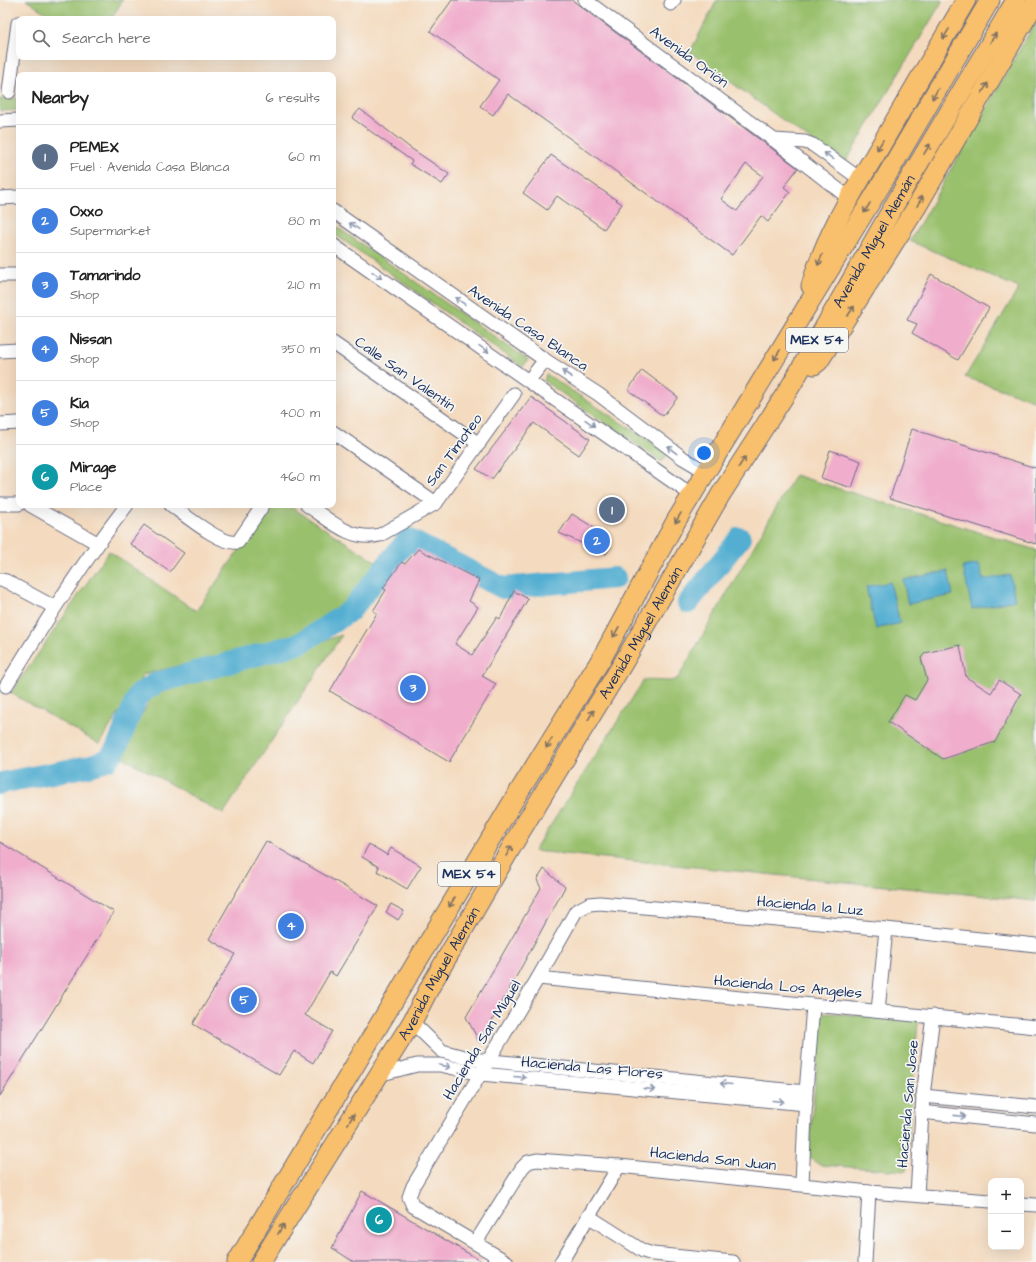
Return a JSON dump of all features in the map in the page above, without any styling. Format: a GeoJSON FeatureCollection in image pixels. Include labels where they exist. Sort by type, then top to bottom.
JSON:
{"type":"FeatureCollection","features":[{"type":"Feature","properties":{"kind":"highway"},"geometry":{"type":"LineString","coordinates":[[804,312],[816,268],[849,198],[966,0]]}},
{"type":"Feature","properties":{"kind":"highway","name":"Avenida Miguel Alemán"},"geometry":{"type":"LineString","coordinates":[[237,1262],[512,803],[603,656],[705,471],[887,175],[990,0]]}},
{"type":"Feature","properties":{"kind":"highway","name":"Avenida Miguel Alemán"},"geometry":{"type":"LineString","coordinates":[[261,1262],[412,1022],[431,985],[518,836],[622,665],[721,494],[792,384],[907,183],[1016,0]]}},
{"type":"Feature","properties":{"kind":"highway"},"geometry":{"type":"LineString","coordinates":[[792,384],[819,361],[863,292],[916,208],[1036,1]]}},
{"type":"Feature","properties":{"kind":"street","name":"Avenida Orión"},"geometry":{"type":"LineString","coordinates":[[584,0],[774,140],[849,198]]}},
{"type":"Feature","properties":{"kind":"street"},"geometry":{"type":"LineString","coordinates":[[9,92],[16,38]]}},
{"type":"Feature","properties":{"kind":"street"},"geometry":{"type":"LineString","coordinates":[[0,121],[16,120]]}},
{"type":"Feature","properties":{"kind":"street"},"geometry":{"type":"LineString","coordinates":[[774,140],[805,142],[813,145],[860,179]]}},
{"type":"Feature","properties":{"kind":"street"},"geometry":{"type":"LineString","coordinates":[[0,198],[16,197]]}},
{"type":"Feature","properties":{"kind":"street","name":"Avenida Casa Blanca"},"geometry":{"type":"LineString","coordinates":[[336,213],[545,360],[598,394],[683,458],[705,471]]}},
{"type":"Feature","properties":{"kind":"street"},"geometry":{"type":"LineString","coordinates":[[336,247],[692,494]]}},
{"type":"Feature","properties":{"kind":"street"},"geometry":{"type":"LineString","coordinates":[[0,275],[16,275]]}},
{"type":"Feature","properties":{"kind":"street","name":"Calle San Valentín"},"geometry":{"type":"LineString","coordinates":[[336,345],[479,444]]}},
{"type":"Feature","properties":{"kind":"street"},"geometry":{"type":"LineString","coordinates":[[0,351],[16,350]]}},
{"type":"Feature","properties":{"kind":"street"},"geometry":{"type":"LineString","coordinates":[[529,380],[545,360]]}},
{"type":"Feature","properties":{"kind":"street","name":"San Timoteo"},"geometry":{"type":"LineString","coordinates":[[312,508],[349,533],[359,537],[370,538],[380,535],[436,503],[514,394]]}},
{"type":"Feature","properties":{"kind":"street"},"geometry":{"type":"LineString","coordinates":[[0,424],[16,424]]}},
{"type":"Feature","properties":{"kind":"street"},"geometry":{"type":"LineString","coordinates":[[336,434],[436,503]]}},
{"type":"Feature","properties":{"kind":"street"},"geometry":{"type":"LineString","coordinates":[[0,504],[16,504]]}},
{"type":"Feature","properties":{"kind":"street"},"geometry":{"type":"LineString","coordinates":[[35,508],[97,543]]}},
{"type":"Feature","properties":{"kind":"street"},"geometry":{"type":"LineString","coordinates":[[6,686],[54,607],[97,543],[124,508]]}},
{"type":"Feature","properties":{"kind":"street"},"geometry":{"type":"LineString","coordinates":[[175,508],[220,538],[233,544],[238,542],[261,508]]}},
{"type":"Feature","properties":{"kind":"street"},"geometry":{"type":"LineString","coordinates":[[0,580],[6,581],[54,607]]}},
{"type":"Feature","properties":{"kind":"street","name":"Hacienda la Luz"},"geometry":{"type":"LineString","coordinates":[[582,906],[600,903],[886,929],[1036,946]]}},
{"type":"Feature","properties":{"kind":"street","name":"Hacienda San Miguel"},"geometry":{"type":"LineString","coordinates":[[476,1242],[414,1206],[409,1197],[410,1192],[538,978],[576,911],[582,906]]}},
{"type":"Feature","properties":{"kind":"street"},"geometry":{"type":"LineString","coordinates":[[878,1011],[886,929]]}},
{"type":"Feature","properties":{"kind":"street","name":"Hacienda Los Angeles"},"geometry":{"type":"LineString","coordinates":[[538,978],[1036,1027]]}},
{"type":"Feature","properties":{"kind":"street"},"geometry":{"type":"LineString","coordinates":[[802,1184],[806,1098],[813,1006]]}},
{"type":"Feature","properties":{"kind":"street","name":"Hacienda San Jose"},"geometry":{"type":"LineString","coordinates":[[917,1195],[922,1096],[933,1016]]}},
{"type":"Feature","properties":{"kind":"street","name":"Hacienda Las Flores"},"geometry":{"type":"LineString","coordinates":[[412,1022],[442,1051],[488,1061],[806,1098]]}},
{"type":"Feature","properties":{"kind":"street","name":"Hacienda Las Flores"},"geometry":{"type":"LineString","coordinates":[[378,1075],[417,1065],[440,1065],[481,1074],[806,1098]]}},
{"type":"Feature","properties":{"kind":"street"},"geometry":{"type":"LineString","coordinates":[[922,1096],[1036,1107]]}},
{"type":"Feature","properties":{"kind":"street"},"geometry":{"type":"LineString","coordinates":[[921,1112],[1036,1124]]}},
{"type":"Feature","properties":{"kind":"street","name":"Hacienda San Juan"},"geometry":{"type":"LineString","coordinates":[[476,1242],[522,1168],[528,1162],[536,1160],[620,1166],[869,1192],[988,1201]]}},
{"type":"Feature","properties":{"kind":"street"},"geometry":{"type":"LineString","coordinates":[[561,1262],[620,1166]]}},
{"type":"Feature","properties":{"kind":"street"},"geometry":{"type":"LineString","coordinates":[[865,1262],[869,1192]]}},
{"type":"Feature","properties":{"kind":"street"},"geometry":{"type":"LineString","coordinates":[[1024,1204],[1036,1205]]}},
{"type":"Feature","properties":{"kind":"street"},"geometry":{"type":"LineString","coordinates":[[588,1216],[643,1251],[653,1254],[733,1262]]}},
{"type":"Feature","properties":{"kind":"street"},"geometry":{"type":"LineString","coordinates":[[476,1242],[507,1262]]}},
{"type":"Feature","properties":{"kind":"green space"},"geometry":{"type":"Polygon","coordinates":[[[26,0],[123,0],[113,16],[50,16],[26,0]]]}},
{"type":"Feature","properties":{"kind":"green space"},"geometry":{"type":"Polygon","coordinates":[[[717,0],[943,0],[844,165],[690,52],[717,0]]]}},
{"type":"Feature","properties":{"kind":"green space"},"geometry":{"type":"Polygon","coordinates":[[[1036,21],[1036,401],[965,377],[1019,288],[910,241],[1036,21]]]}},
{"type":"Feature","properties":{"kind":"green space"},"geometry":{"type":"Polygon","coordinates":[[[16,98],[16,110],[0,111],[0,99],[16,98]]]}},
{"type":"Feature","properties":{"kind":"green space"},"geometry":{"type":"Polygon","coordinates":[[[336,228],[528,360],[523,367],[336,235],[336,228]]]}},
{"type":"Feature","properties":{"kind":"green space"},"geometry":{"type":"Polygon","coordinates":[[[546,374],[668,453],[662,462],[544,381],[546,374]]]}},
{"type":"Feature","properties":{"kind":"green space"},"geometry":{"type":"Polygon","coordinates":[[[795,475],[1036,550],[1036,901],[534,851],[644,680],[671,681],[678,678],[795,475]]]}},
{"type":"Feature","properties":{"kind":"green space"},"geometry":{"type":"Polygon","coordinates":[[[269,508],[293,508],[378,563],[349,601],[313,627],[290,640],[144,674],[99,744],[11,693],[109,551],[196,611],[269,508]]]}},
{"type":"Feature","properties":{"kind":"green space"},"geometry":{"type":"Polygon","coordinates":[[[342,635],[223,814],[119,755],[155,691],[342,635]]]}},
{"type":"Feature","properties":{"kind":"green space"},"geometry":{"type":"Polygon","coordinates":[[[822,1013],[913,1018],[918,1022],[906,1171],[820,1165],[808,1157],[822,1013]]]}},
{"type":"Feature","properties":{"kind":"water"},"geometry":{"type":"Polygon","coordinates":[[[979,564],[983,580],[1010,575],[1015,600],[972,609],[963,567],[979,564]]]}},
{"type":"Feature","properties":{"kind":"water"},"geometry":{"type":"Polygon","coordinates":[[[948,571],[953,595],[908,604],[903,580],[948,571]]]}},
{"type":"Feature","properties":{"kind":"water"},"geometry":{"type":"Polygon","coordinates":[[[890,582],[900,623],[876,629],[866,587],[890,582]]]}},
{"type":"Feature","properties":{"kind":"building"},"geometry":{"type":"Polygon","coordinates":[[[452,0],[572,0],[798,168],[784,187],[790,192],[768,222],[761,216],[732,255],[508,94],[493,115],[480,106],[499,80],[430,31],[452,0]],[[746,164],[721,199],[737,211],[763,176],[746,164]]]}},
{"type":"Feature","properties":{"kind":"building"},"geometry":{"type":"Polygon","coordinates":[[[360,109],[409,147],[449,174],[442,184],[410,164],[412,161],[352,118],[360,109]]]}},
{"type":"Feature","properties":{"kind":"building"},"geometry":{"type":"Polygon","coordinates":[[[551,155],[622,204],[604,229],[557,196],[547,210],[523,193],[551,155]]]}},
{"type":"Feature","properties":{"kind":"building"},"geometry":{"type":"Polygon","coordinates":[[[931,274],[989,308],[958,360],[912,333],[917,324],[907,320],[931,274]]]}},
{"type":"Feature","properties":{"kind":"building"},"geometry":{"type":"Polygon","coordinates":[[[642,370],[678,397],[663,416],[628,390],[642,370]]]}},
{"type":"Feature","properties":{"kind":"building"},"geometry":{"type":"Polygon","coordinates":[[[531,397],[590,439],[579,455],[534,423],[492,479],[476,469],[531,397]]]}},
{"type":"Feature","properties":{"kind":"building"},"geometry":{"type":"Polygon","coordinates":[[[912,429],[1036,468],[1036,544],[890,498],[912,429]]]}},
{"type":"Feature","properties":{"kind":"building"},"geometry":{"type":"Polygon","coordinates":[[[830,450],[861,461],[852,488],[821,478],[830,450]]]}},
{"type":"Feature","properties":{"kind":"building"},"geometry":{"type":"Polygon","coordinates":[[[572,514],[609,537],[611,547],[606,554],[559,533],[572,514]]]}},
{"type":"Feature","properties":{"kind":"building"},"geometry":{"type":"Polygon","coordinates":[[[144,525],[184,553],[170,572],[130,544],[144,525]]]}},
{"type":"Feature","properties":{"kind":"building"},"geometry":{"type":"Polygon","coordinates":[[[418,549],[479,580],[469,601],[478,607],[455,644],[472,655],[497,617],[500,619],[514,591],[528,599],[482,676],[496,684],[449,762],[330,691],[377,613],[373,611],[386,590],[383,588],[402,562],[405,564],[418,549]]]}},
{"type":"Feature","properties":{"kind":"building"},"geometry":{"type":"Polygon","coordinates":[[[960,645],[966,677],[991,693],[999,680],[1021,694],[995,742],[943,759],[888,722],[905,695],[915,700],[927,680],[921,658],[925,653],[960,645]]]}},
{"type":"Feature","properties":{"kind":"building"},"geometry":{"type":"Polygon","coordinates":[[[266,841],[378,906],[336,976],[330,972],[305,1015],[332,1031],[313,1063],[294,1051],[279,1075],[193,1024],[235,954],[209,939],[266,841]]]}},
{"type":"Feature","properties":{"kind":"building"},"geometry":{"type":"Polygon","coordinates":[[[0,842],[114,912],[0,1096],[0,842]]]}},
{"type":"Feature","properties":{"kind":"building"},"geometry":{"type":"Polygon","coordinates":[[[369,844],[387,855],[391,848],[421,866],[407,889],[377,871],[379,867],[362,857],[369,844]]]}},
{"type":"Feature","properties":{"kind":"building"},"geometry":{"type":"Polygon","coordinates":[[[544,869],[565,887],[480,1043],[466,1017],[541,888],[537,880],[544,869]]]}},
{"type":"Feature","properties":{"kind":"building"},"geometry":{"type":"Polygon","coordinates":[[[391,904],[404,911],[398,920],[386,912],[391,904]]]}},
{"type":"Feature","properties":{"kind":"building"},"geometry":{"type":"Polygon","coordinates":[[[362,1191],[483,1262],[354,1262],[332,1248],[362,1191]]]}},
{"type":"Feature","properties":{"kind":"waterway"},"geometry":{"type":"LineString","coordinates":[[688,603],[740,538]]}},
{"type":"Feature","properties":{"kind":"waterway"},"geometry":{"type":"LineString","coordinates":[[0,784],[89,766],[109,759],[117,747],[138,695],[156,683],[301,643],[350,611],[408,539],[503,588],[615,578]]}},
{"type":"Feature","properties":{"kind":"place","name":"PEMEX"},"geometry":{"type":"Point","coordinates":[612,510]}},
{"type":"Feature","properties":{"kind":"place","name":"Oxxo"},"geometry":{"type":"Point","coordinates":[597,541]}},
{"type":"Feature","properties":{"kind":"place","name":"Tamarindo"},"geometry":{"type":"Point","coordinates":[413,688]}},
{"type":"Feature","properties":{"kind":"place","name":"Nissan"},"geometry":{"type":"Point","coordinates":[291,926]}},
{"type":"Feature","properties":{"kind":"place","name":"Kia"},"geometry":{"type":"Point","coordinates":[244,1000]}},
{"type":"Feature","properties":{"kind":"place","name":"Mirage"},"geometry":{"type":"Point","coordinates":[379,1220]}}]}
